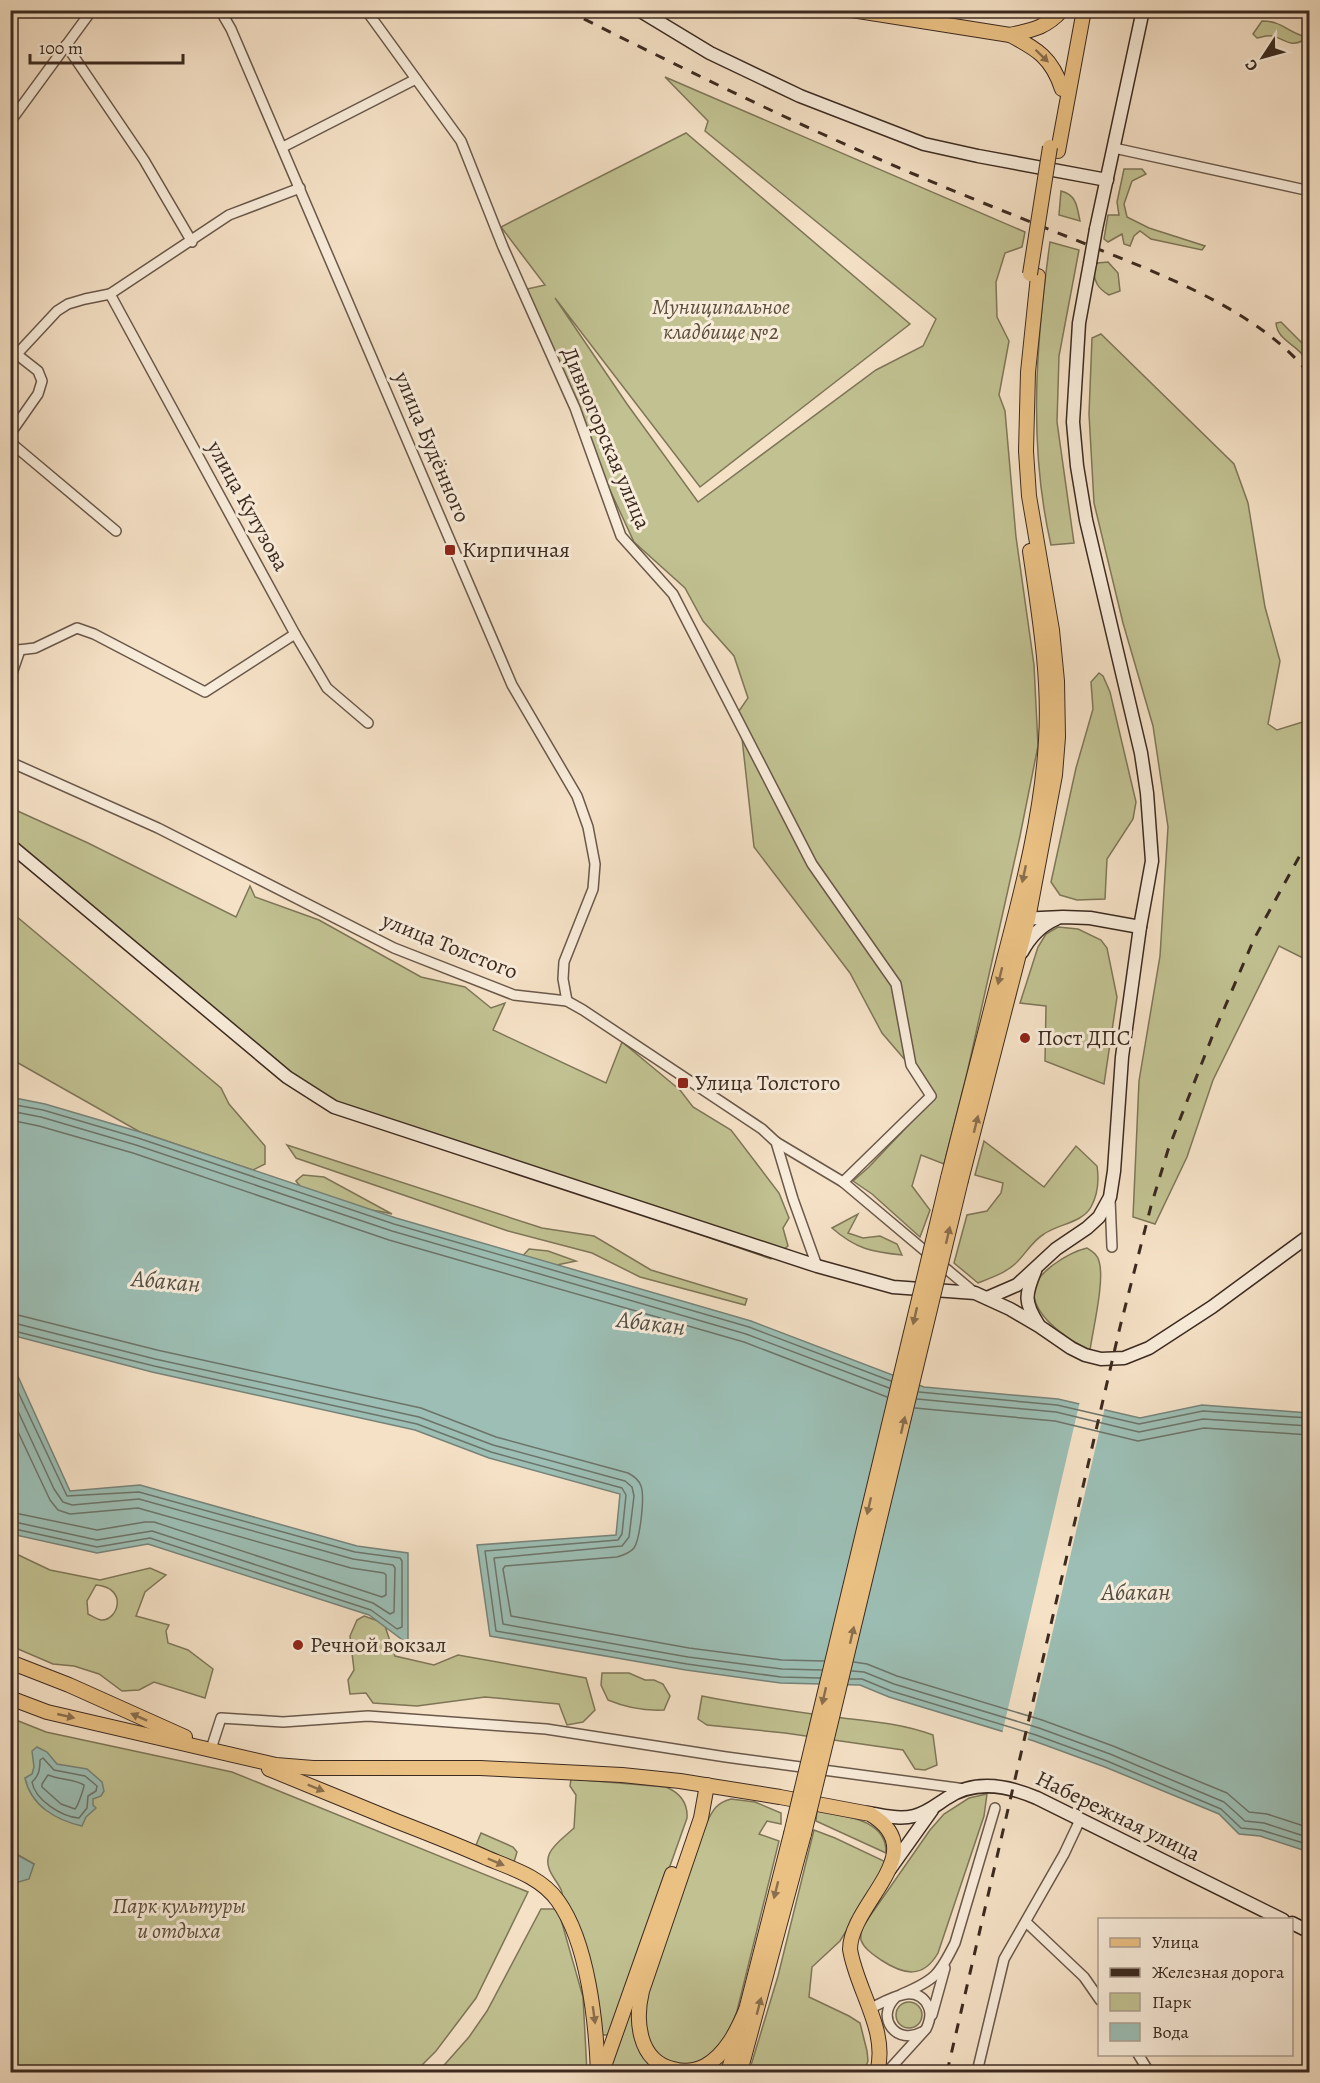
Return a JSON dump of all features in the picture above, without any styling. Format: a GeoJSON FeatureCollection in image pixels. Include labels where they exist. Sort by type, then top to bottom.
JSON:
{"type":"FeatureCollection","features":[{"type":"Feature","properties":{"kind":"main road"},"geometry":{"type":"LineString","coordinates":[[852,10],[1010,35],[1030,45],[1046,57],[1058,76],[1062,88]]}},
{"type":"Feature","properties":{"kind":"main road"},"geometry":{"type":"LineString","coordinates":[[1010,35],[1039,29],[1056,18],[1062,10]]}},
{"type":"Feature","properties":{"kind":"main road"},"geometry":{"type":"LineString","coordinates":[[955,1179],[1017,961],[1021,919],[1044,775],[1046,682],[1042,632],[1022,498],[1018,453],[1020,373],[1075,10]]}},
{"type":"Feature","properties":{"kind":"main road"},"geometry":{"type":"LineString","coordinates":[[1054,149],[1084,10]]}},
{"type":"Feature","properties":{"kind":"main road"},"geometry":{"type":"LineString","coordinates":[[740,2073],[955,1179],[1021,919]]}},
{"type":"Feature","properties":{"kind":"main road"},"geometry":{"type":"LineString","coordinates":[[10,1662],[69,1685],[212,1749]]}},
{"type":"Feature","properties":{"kind":"main road"},"geometry":{"type":"LineString","coordinates":[[10,1698],[47,1712],[276,1765],[596,1773],[707,1785],[864,1812],[880,1821],[888,1832],[894,1852],[890,1870],[857,1921],[851,1935],[851,1955],[879,2047],[878,2073]]}},
{"type":"Feature","properties":{"kind":"main road"},"geometry":{"type":"LineString","coordinates":[[242,1758],[465,1848],[531,1877],[547,1888],[559,1901],[567,1917],[582,1961],[590,1990],[600,2073]]}},
{"type":"Feature","properties":{"kind":"main road"},"geometry":{"type":"LineString","coordinates":[[707,1785],[701,1818],[642,1991],[638,2010],[639,2028],[647,2051],[656,2062],[669,2068],[690,2070],[704,2066],[717,2056],[734,2035],[746,2010]]}},
{"type":"Feature","properties":{"kind":"main road"},"geometry":{"type":"LineString","coordinates":[[600,2073],[693,1816],[707,1785]]}},
{"type":"Feature","properties":{"kind":"main road"},"geometry":{"type":"LineString","coordinates":[[728,2073],[798,1834]]}},
{"type":"Feature","properties":{"kind":"street"},"geometry":{"type":"LineString","coordinates":[[10,122],[92,10]]}},
{"type":"Feature","properties":{"kind":"street","name":"улица Будённого"},"geometry":{"type":"LineString","coordinates":[[220,10],[231,29],[283,147],[512,685],[577,796],[588,827],[595,864],[593,889],[564,962],[563,979],[567,1001]]}},
{"type":"Feature","properties":{"kind":"street","name":"Дивногорская улица"},"geometry":{"type":"LineString","coordinates":[[366,10],[461,141],[503,247],[574,408],[621,536],[673,594],[812,864],[896,984],[911,1065],[931,1096],[843,1182]]}},
{"type":"Feature","properties":{"kind":"street"},"geometry":{"type":"LineString","coordinates":[[639,10],[710,53],[800,96],[924,144],[1107,180]]}},
{"type":"Feature","properties":{"kind":"street"},"geometry":{"type":"LineString","coordinates":[[653,10],[667,28]]}},
{"type":"Feature","properties":{"kind":"street"},"geometry":{"type":"LineString","coordinates":[[1112,1247],[1110,1197],[1122,1057],[1140,927],[1152,861],[1147,793],[1141,753],[1086,520],[1077,466],[1073,422],[1079,323],[1096,229],[1143,10]]}},
{"type":"Feature","properties":{"kind":"street"},"geometry":{"type":"LineString","coordinates":[[66,45],[144,160],[192,242]]}},
{"type":"Feature","properties":{"kind":"street"},"geometry":{"type":"LineString","coordinates":[[283,147],[416,79]]}},
{"type":"Feature","properties":{"kind":"street"},"geometry":{"type":"LineString","coordinates":[[1114,148],[1310,191]]}},
{"type":"Feature","properties":{"kind":"street"},"geometry":{"type":"LineString","coordinates":[[10,434],[38,394],[42,381],[38,371],[14,352],[57,311],[68,304],[110,294],[192,242],[229,215],[300,188]]}},
{"type":"Feature","properties":{"kind":"street","name":"улица Кутузова"},"geometry":{"type":"LineString","coordinates":[[110,294],[327,688],[368,723]]}},
{"type":"Feature","properties":{"kind":"street"},"geometry":{"type":"LineString","coordinates":[[10,442],[116,531]]}},
{"type":"Feature","properties":{"kind":"street"},"geometry":{"type":"LineString","coordinates":[[10,679],[15,651],[35,648],[77,628],[94,634],[205,692],[295,633]]}},
{"type":"Feature","properties":{"kind":"street","name":"улица Толстого"},"geometry":{"type":"LineString","coordinates":[[10,762],[158,828],[394,948],[514,995],[567,1001],[762,1129],[776,1142],[843,1182],[981,1296]]}},
{"type":"Feature","properties":{"kind":"street"},"geometry":{"type":"LineString","coordinates":[[10,846],[287,1077],[334,1107],[817,1266],[893,1287],[981,1296],[1039,1326],[1085,1355],[1101,1359],[1124,1358],[1149,1348],[1212,1307],[1310,1235]]}},
{"type":"Feature","properties":{"kind":"street"},"geometry":{"type":"LineString","coordinates":[[1021,919],[1064,916],[1140,927]]}},
{"type":"Feature","properties":{"kind":"street"},"geometry":{"type":"LineString","coordinates":[[1017,961],[1031,936],[1042,926],[1064,916]]}},
{"type":"Feature","properties":{"kind":"street"},"geometry":{"type":"LineString","coordinates":[[776,1142],[817,1266]]}},
{"type":"Feature","properties":{"kind":"street"},"geometry":{"type":"LineString","coordinates":[[981,1296],[1017,1285],[1056,1249],[1099,1217],[1110,1197]]}},
{"type":"Feature","properties":{"kind":"street"},"geometry":{"type":"LineString","coordinates":[[1037,1267],[1027,1290],[1029,1310],[1039,1326]]}},
{"type":"Feature","properties":{"kind":"street"},"geometry":{"type":"LineString","coordinates":[[212,1749],[221,1718],[283,1722],[368,1716],[556,1731],[726,1757],[964,1788]]}},
{"type":"Feature","properties":{"kind":"street","name":"Набережная улица"},"geometry":{"type":"LineString","coordinates":[[932,1809],[964,1788],[979,1785],[1008,1788],[1037,1798],[1280,1918]]}},
{"type":"Feature","properties":{"kind":"street"},"geometry":{"type":"LineString","coordinates":[[869,2009],[934,1978],[943,1966],[955,1943],[995,1808]]}},
{"type":"Feature","properties":{"kind":"street"},"geometry":{"type":"LineString","coordinates":[[864,1812],[903,1818],[916,1816],[932,1809]]}},
{"type":"Feature","properties":{"kind":"street"},"geometry":{"type":"LineString","coordinates":[[890,1870],[932,1809]]}},
{"type":"Feature","properties":{"kind":"street"},"geometry":{"type":"LineString","coordinates":[[977,2073],[1004,1959],[1080,1820]]}},
{"type":"Feature","properties":{"kind":"street"},"geometry":{"type":"LineString","coordinates":[[1026,1922],[1084,1977],[1098,1997]]}},
{"type":"Feature","properties":{"kind":"street"},"geometry":{"type":"LineString","coordinates":[[1293,1924],[1310,1932]]}},
{"type":"Feature","properties":{"kind":"street"},"geometry":{"type":"LineString","coordinates":[[887,2073],[928,2025],[951,1951]]}},
{"type":"Feature","properties":{"kind":"street"},"geometry":{"type":"LineString","coordinates":[[915,1994],[924,1999],[930,2008],[928,2025],[919,2034],[907,2037],[899,2034],[892,2029],[888,2021],[887,2013],[892,2002],[900,1995],[915,1994]]}},
{"type":"Feature","properties":{"kind":"street"},"geometry":{"type":"LineString","coordinates":[[1138,2056],[1149,2073]]}},
{"type":"Feature","properties":{"kind":"green space"},"geometry":{"type":"Polygon","coordinates":[[[1262,21],[1279,24],[1303,36],[1302,41],[1290,43],[1271,36],[1257,38],[1253,34],[1262,21]]]}},
{"type":"Feature","properties":{"kind":"green space","name":"Муниципальное кладбище №2"},"geometry":{"type":"Polygon","coordinates":[[[665,77],[1025,232],[1022,247],[1005,253],[996,282],[997,317],[1009,341],[999,395],[1005,411],[1016,537],[1034,665],[1038,746],[967,1073],[944,1164],[921,1155],[912,1186],[930,1210],[920,1237],[872,1194],[853,1181],[936,1096],[882,1033],[850,973],[754,847],[739,711],[748,698],[734,656],[703,621],[685,588],[634,542],[609,488],[527,289],[545,285],[501,227],[686,133],[910,324],[700,487],[555,298],[627,404],[698,502],[876,370],[923,346],[936,319],[705,131],[708,121],[665,77]]]}},
{"type":"Feature","properties":{"kind":"green space"},"geometry":{"type":"Polygon","coordinates":[[[1124,169],[1142,169],[1146,174],[1132,181],[1124,204],[1127,217],[1149,228],[1205,246],[1202,250],[1151,239],[1140,231],[1134,236],[1130,246],[1124,244],[1122,234],[1108,242],[1104,239],[1108,215],[1119,215],[1117,202],[1124,169]]]}},
{"type":"Feature","properties":{"kind":"green space"},"geometry":{"type":"Polygon","coordinates":[[[1061,191],[1073,199],[1080,221],[1059,215],[1061,191]]]}},
{"type":"Feature","properties":{"kind":"green space"},"geometry":{"type":"Polygon","coordinates":[[[1050,242],[1079,250],[1059,356],[1057,422],[1074,543],[1051,545],[1039,470],[1037,432],[1038,356],[1050,242]]]}},
{"type":"Feature","properties":{"kind":"green space"},"geometry":{"type":"Polygon","coordinates":[[[1108,262],[1118,273],[1120,291],[1109,295],[1097,284],[1093,269],[1097,263],[1108,262]]]}},
{"type":"Feature","properties":{"kind":"green space"},"geometry":{"type":"Polygon","coordinates":[[[1281,322],[1309,350],[1309,366],[1301,353],[1279,333],[1276,323],[1281,322]]]}},
{"type":"Feature","properties":{"kind":"green space"},"geometry":{"type":"Polygon","coordinates":[[[1101,334],[1234,464],[1248,503],[1265,607],[1280,661],[1268,724],[1277,730],[1309,720],[1309,961],[1279,946],[1213,1080],[1187,1157],[1155,1224],[1133,1217],[1139,1081],[1160,956],[1168,827],[1153,726],[1123,623],[1094,503],[1089,414],[1092,338],[1101,334]]]}},
{"type":"Feature","properties":{"kind":"green space"},"geometry":{"type":"Polygon","coordinates":[[[1099,673],[1103,676],[1110,692],[1136,802],[1133,819],[1107,859],[1105,899],[1077,900],[1060,895],[1051,882],[1076,768],[1093,709],[1091,682],[1099,673]]]}},
{"type":"Feature","properties":{"kind":"green space"},"geometry":{"type":"Polygon","coordinates":[[[11,808],[88,843],[236,917],[250,886],[255,897],[319,920],[421,977],[465,987],[491,1008],[505,1003],[493,1030],[606,1083],[622,1042],[680,1090],[693,1107],[731,1130],[779,1193],[789,1218],[783,1228],[788,1246],[771,1259],[421,1138],[359,1109],[306,1096],[175,978],[109,937],[74,899],[11,849],[11,808]]]}},
{"type":"Feature","properties":{"kind":"green space"},"geometry":{"type":"Polygon","coordinates":[[[10,911],[221,1088],[229,1104],[265,1146],[265,1164],[253,1170],[140,1132],[11,1059],[10,911]]]}},
{"type":"Feature","properties":{"kind":"green space"},"geometry":{"type":"Polygon","coordinates":[[[1058,927],[1078,929],[1101,940],[1107,948],[1117,997],[1104,1084],[1045,1061],[1046,1006],[1020,1003],[1038,947],[1046,934],[1058,927]]]}},
{"type":"Feature","properties":{"kind":"green space"},"geometry":{"type":"Polygon","coordinates":[[[984,1141],[1044,1187],[1076,1146],[1097,1166],[1098,1181],[1091,1207],[1082,1217],[1044,1234],[1011,1267],[978,1283],[954,1263],[967,1215],[987,1211],[1001,1193],[1003,1183],[975,1175],[984,1141]]]}},
{"type":"Feature","properties":{"kind":"green space"},"geometry":{"type":"Polygon","coordinates":[[[287,1145],[542,1228],[594,1236],[651,1270],[747,1299],[745,1305],[640,1277],[592,1253],[508,1231],[296,1158],[287,1145]]]}},
{"type":"Feature","properties":{"kind":"green space"},"geometry":{"type":"Polygon","coordinates":[[[303,1175],[324,1177],[392,1214],[340,1204],[314,1195],[296,1181],[303,1175]]]}},
{"type":"Feature","properties":{"kind":"green space"},"geometry":{"type":"Polygon","coordinates":[[[858,1214],[848,1233],[863,1238],[880,1236],[897,1244],[902,1255],[857,1245],[832,1228],[858,1214]]]}},
{"type":"Feature","properties":{"kind":"green space"},"geometry":{"type":"Polygon","coordinates":[[[1087,1248],[1099,1261],[1101,1280],[1090,1350],[1071,1340],[1050,1323],[1036,1303],[1034,1293],[1038,1279],[1049,1268],[1069,1255],[1087,1248]]]}},
{"type":"Feature","properties":{"kind":"green space"},"geometry":{"type":"Polygon","coordinates":[[[529,1249],[548,1251],[576,1261],[542,1268],[519,1260],[529,1249]]]}},
{"type":"Feature","properties":{"kind":"green space"},"geometry":{"type":"Polygon","coordinates":[[[10,1551],[50,1570],[100,1580],[150,1568],[166,1575],[145,1592],[136,1616],[169,1625],[166,1631],[168,1643],[188,1650],[213,1669],[205,1698],[154,1682],[139,1690],[122,1691],[99,1674],[74,1666],[53,1664],[11,1646],[10,1551]],[[96,1585],[87,1601],[88,1614],[101,1620],[112,1615],[117,1604],[117,1598],[106,1587],[96,1585]]]}},
{"type":"Feature","properties":{"kind":"green space"},"geometry":{"type":"Polygon","coordinates":[[[364,1616],[384,1623],[395,1656],[434,1665],[458,1655],[586,1678],[595,1710],[583,1722],[567,1725],[559,1704],[485,1697],[417,1706],[373,1703],[366,1693],[350,1694],[348,1680],[354,1670],[350,1636],[357,1620],[364,1616]]]}},
{"type":"Feature","properties":{"kind":"green space"},"geometry":{"type":"Polygon","coordinates":[[[602,1673],[629,1673],[663,1684],[670,1696],[664,1710],[636,1708],[608,1700],[601,1685],[602,1673]]]}},
{"type":"Feature","properties":{"kind":"green space"},"geometry":{"type":"Polygon","coordinates":[[[702,1696],[784,1710],[884,1723],[921,1731],[933,1735],[937,1765],[925,1770],[915,1769],[903,1750],[785,1733],[707,1725],[698,1719],[702,1696]]]}},
{"type":"Feature","properties":{"kind":"green space","name":"Парк культуры и отдыха"},"geometry":{"type":"Polygon","coordinates":[[[11,1718],[46,1732],[232,1772],[528,1892],[476,1998],[436,2051],[415,2072],[11,2072],[11,1883],[13,1884],[34,1864],[11,1851],[11,1718]]]}},
{"type":"Feature","properties":{"kind":"green space"},"geometry":{"type":"Polygon","coordinates":[[[571,1779],[666,1787],[682,1799],[687,1812],[687,1818],[610,2035],[600,2035],[563,1904],[562,1893],[549,1870],[548,1862],[552,1850],[574,1828],[576,1795],[570,1786],[571,1779]]]}},
{"type":"Feature","properties":{"kind":"green space"},"geometry":{"type":"Polygon","coordinates":[[[987,1794],[984,1816],[938,1953],[926,1967],[919,1971],[905,1971],[889,1965],[870,1952],[862,1943],[863,1926],[930,1830],[944,1814],[969,1798],[987,1794]]]}},
{"type":"Feature","properties":{"kind":"green space"},"geometry":{"type":"Polygon","coordinates":[[[731,1799],[755,1802],[781,1813],[781,1824],[767,1821],[759,1834],[779,1841],[737,2011],[732,2023],[720,2045],[712,2054],[692,2064],[680,2064],[663,2059],[652,2047],[646,2032],[644,2003],[705,1826],[712,1812],[731,1799]]]}},
{"type":"Feature","properties":{"kind":"green space"},"geometry":{"type":"Polygon","coordinates":[[[817,1810],[850,1817],[871,1826],[879,1832],[884,1841],[886,1853],[816,1821],[817,1810]]]}},
{"type":"Feature","properties":{"kind":"green space"},"geometry":{"type":"Polygon","coordinates":[[[814,1830],[888,1863],[840,1941],[812,1967],[809,1997],[860,2023],[868,2061],[864,2072],[749,2072],[778,1976],[814,1830]]]}},
{"type":"Feature","properties":{"kind":"green space"},"geometry":{"type":"Polygon","coordinates":[[[481,1833],[513,1847],[517,1852],[514,1862],[476,1845],[481,1833]]]}},
{"type":"Feature","properties":{"kind":"green space"},"geometry":{"type":"Polygon","coordinates":[[[541,1909],[558,1909],[583,1997],[587,2072],[438,2072],[469,2037],[487,2011],[541,1909]]]}},
{"type":"Feature","properties":{"kind":"green space"},"geometry":{"type":"Polygon","coordinates":[[[632,1995],[644,2056],[649,2064],[662,2072],[607,2072],[632,1995]]]}},
{"type":"Feature","properties":{"kind":"green space"},"geometry":{"type":"Polygon","coordinates":[[[909,2002],[918,2006],[922,2015],[918,2024],[909,2028],[900,2024],[896,2015],[900,2006],[909,2002]]]}},
{"type":"Feature","properties":{"kind":"water","name":"Абакан"},"geometry":{"type":"Polygon","coordinates":[[[10,1097],[45,1104],[140,1132],[396,1218],[751,1321],[924,1387],[1058,1399],[1140,1418],[1202,1405],[1309,1413],[1309,1852],[1260,1836],[1239,1834],[1219,1814],[1105,1767],[1034,1741],[889,1697],[860,1685],[781,1683],[686,1670],[490,1636],[477,1545],[616,1535],[620,1494],[489,1458],[415,1430],[152,1372],[11,1335],[10,1097]]]}},
{"type":"Feature","properties":{"kind":"water"},"geometry":{"type":"Polygon","coordinates":[[[11,1361],[70,1491],[140,1485],[357,1546],[408,1553],[408,1644],[369,1615],[148,1544],[97,1553],[11,1534],[11,1361]]]}},
{"type":"Feature","properties":{"kind":"water"},"geometry":{"type":"Polygon","coordinates":[[[37,1747],[47,1752],[57,1764],[87,1769],[102,1782],[104,1791],[101,1796],[93,1799],[93,1805],[96,1808],[86,1817],[82,1826],[54,1816],[39,1804],[28,1788],[25,1778],[32,1774],[34,1767],[32,1751],[37,1747]]]}},
{"type":"Feature","properties":{"kind":"water"},"geometry":{"type":"Polygon","coordinates":[[[10,1851],[34,1864],[29,1879],[11,1883],[10,1851]]]}},
{"type":"Feature","properties":{"kind":"pier"},"geometry":{"type":"Polygon","coordinates":[[[1080,1401],[1105,1407],[1027,1742],[1002,1734],[1080,1401]]]}},
{"type":"Feature","properties":{"kind":"railway"},"geometry":{"type":"LineString","coordinates":[[566,10],[696,75],[827,136],[1121,258],[1210,298],[1266,332],[1310,375]]}},
{"type":"Feature","properties":{"kind":"railway"},"geometry":{"type":"LineString","coordinates":[[947,2072],[1120,1327],[1151,1206],[1168,1150],[1212,1037],[1254,939],[1310,837]]}},
{"type":"Feature","properties":{"kind":"place","name":"Кирпичная"},"geometry":{"type":"Point","coordinates":[450,550]}},
{"type":"Feature","properties":{"kind":"place","name":"Пост ДПС"},"geometry":{"type":"Point","coordinates":[1025,1038]}},
{"type":"Feature","properties":{"kind":"place","name":"Улица Толстого"},"geometry":{"type":"Point","coordinates":[683,1083]}},
{"type":"Feature","properties":{"kind":"place","name":"Речной вокзал"},"geometry":{"type":"Point","coordinates":[298,1645]}}]}
